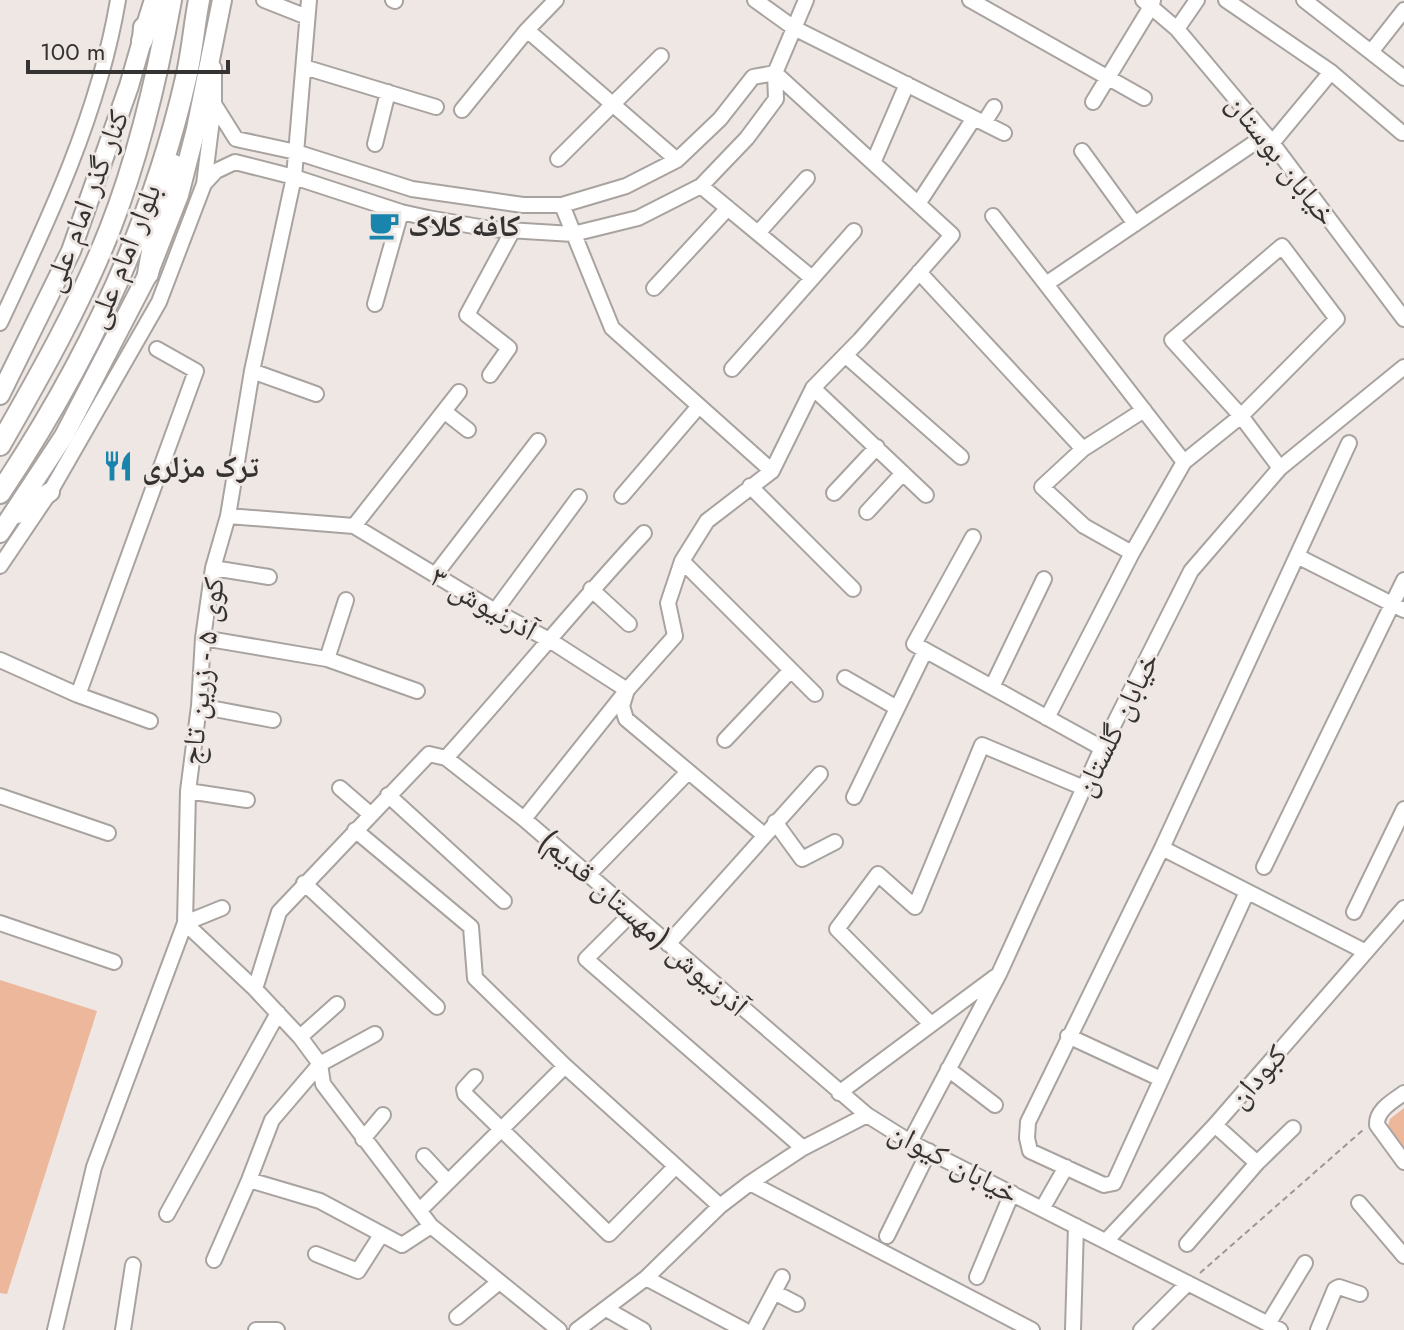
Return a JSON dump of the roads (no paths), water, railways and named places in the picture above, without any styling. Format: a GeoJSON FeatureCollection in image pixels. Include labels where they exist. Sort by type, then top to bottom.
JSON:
{"type":"FeatureCollection","features":[{"type":"Feature","properties":{"kind":"highway"},"geometry":{"type":"LineString","coordinates":[[142,41],[155,0]]}},
{"type":"Feature","properties":{"kind":"highway","name":"بلوار امام علی"},"geometry":{"type":"LineString","coordinates":[[0,445],[61,339],[111,228],[159,69],[171,0]]}},
{"type":"Feature","properties":{"kind":"highway","name":"بلوار امام علی"},"geometry":{"type":"LineString","coordinates":[[0,493],[31,446],[114,292],[140,226],[186,78],[199,0]]}},
{"type":"Feature","properties":{"kind":"highway"},"geometry":{"type":"LineString","coordinates":[[148,274],[156,229],[181,138],[186,78]]}},
{"type":"Feature","properties":{"kind":"main road","name":"کنار گذر امام علی"},"geometry":{"type":"LineString","coordinates":[[0,395],[71,251],[106,157],[142,41],[146,0]]}},
{"type":"Feature","properties":{"kind":"main road"},"geometry":{"type":"LineString","coordinates":[[4,527],[64,436],[148,274],[179,195],[222,0]]}},
{"type":"Feature","properties":{"kind":"main road"},"geometry":{"type":"LineString","coordinates":[[4,527],[50,492]]}},
{"type":"Feature","properties":{"kind":"street"},"geometry":{"type":"LineString","coordinates":[[0,323],[80,142],[110,44],[118,0]]}},
{"type":"Feature","properties":{"kind":"street"},"geometry":{"type":"LineString","coordinates":[[264,0],[307,17]]}},
{"type":"Feature","properties":{"kind":"street","name":"کوی ۵ - زرین تاج"},"geometry":{"type":"LineString","coordinates":[[55,1330],[94,1167],[185,923],[188,791],[199,706],[203,638],[213,568],[228,516],[252,371],[294,177],[309,0]]}},
{"type":"Feature","properties":{"kind":"street"},"geometry":{"type":"LineString","coordinates":[[462,110],[527,30],[556,0]]}},
{"type":"Feature","properties":{"kind":"street"},"geometry":{"type":"LineString","coordinates":[[755,0],[794,28],[907,84],[947,96],[979,120],[1004,133]]}},
{"type":"Feature","properties":{"kind":"street"},"geometry":{"type":"LineString","coordinates":[[204,184],[216,171],[235,162],[294,177],[401,212],[513,230],[573,234],[638,218],[701,186],[747,138],[776,99],[775,73],[806,0]]}},
{"type":"Feature","properties":{"kind":"street"},"geometry":{"type":"LineString","coordinates":[[970,0],[1144,98]]}},
{"type":"Feature","properties":{"kind":"street"},"geometry":{"type":"LineString","coordinates":[[1177,29],[1197,0]]}},
{"type":"Feature","properties":{"kind":"street"},"geometry":{"type":"LineString","coordinates":[[1226,0],[1331,72],[1402,133]]}},
{"type":"Feature","properties":{"kind":"street"},"geometry":{"type":"LineString","coordinates":[[1304,0],[1404,78]]}},
{"type":"Feature","properties":{"kind":"street"},"geometry":{"type":"LineString","coordinates":[[1093,102],[1150,2]]}},
{"type":"Feature","properties":{"kind":"street","name":"خیابان بوستان"},"geometry":{"type":"LineString","coordinates":[[1150,2],[1177,29],[1269,139],[1404,319]]}},
{"type":"Feature","properties":{"kind":"street"},"geometry":{"type":"LineString","coordinates":[[1371,52],[1404,10]]}},
{"type":"Feature","properties":{"kind":"street"},"geometry":{"type":"LineString","coordinates":[[527,30],[677,160]]}},
{"type":"Feature","properties":{"kind":"street"},"geometry":{"type":"LineString","coordinates":[[0,564],[50,492],[159,302],[204,184],[214,104],[214,41]]}},
{"type":"Feature","properties":{"kind":"street"},"geometry":{"type":"LineString","coordinates":[[558,159],[661,56]]}},
{"type":"Feature","properties":{"kind":"street"},"geometry":{"type":"LineString","coordinates":[[304,67],[436,107]]}},
{"type":"Feature","properties":{"kind":"street"},"geometry":{"type":"LineString","coordinates":[[1046,284],[1269,139],[1331,72]]}},
{"type":"Feature","properties":{"kind":"street"},"geometry":{"type":"LineString","coordinates":[[214,104],[236,139],[296,152],[412,189],[523,205],[562,205],[626,186],[677,160],[720,119],[753,77],[775,73]]}},
{"type":"Feature","properties":{"kind":"street"},"geometry":{"type":"LineString","coordinates":[[524,819],[627,690],[675,636],[668,603],[682,561],[707,521],[772,471],[813,388],[952,235],[775,73]]}},
{"type":"Feature","properties":{"kind":"street"},"geometry":{"type":"LineString","coordinates":[[873,163],[907,84]]}},
{"type":"Feature","properties":{"kind":"street"},"geometry":{"type":"LineString","coordinates":[[375,144],[388,92]]}},
{"type":"Feature","properties":{"kind":"street"},"geometry":{"type":"LineString","coordinates":[[918,204],[979,120],[994,107]]}},
{"type":"Feature","properties":{"kind":"street"},"geometry":{"type":"LineString","coordinates":[[1082,151],[1135,224]]}},
{"type":"Feature","properties":{"kind":"street"},"geometry":{"type":"LineString","coordinates":[[758,233],[807,178]]}},
{"type":"Feature","properties":{"kind":"street"},"geometry":{"type":"LineString","coordinates":[[701,186],[812,278]]}},
{"type":"Feature","properties":{"kind":"street"},"geometry":{"type":"LineString","coordinates":[[562,205],[612,328],[772,471]]}},
{"type":"Feature","properties":{"kind":"street"},"geometry":{"type":"LineString","coordinates":[[654,288],[728,208]]}},
{"type":"Feature","properties":{"kind":"street"},"geometry":{"type":"LineString","coordinates":[[375,304],[401,212]]}},
{"type":"Feature","properties":{"kind":"street"},"geometry":{"type":"LineString","coordinates":[[993,216],[1184,462]]}},
{"type":"Feature","properties":{"kind":"street"},"geometry":{"type":"LineString","coordinates":[[490,375],[509,348],[467,315],[513,230]]}},
{"type":"Feature","properties":{"kind":"street"},"geometry":{"type":"LineString","coordinates":[[732,369],[854,231]]}},
{"type":"Feature","properties":{"kind":"street"},"geometry":{"type":"LineString","coordinates":[[1047,718],[1132,553],[1184,462],[1241,416],[1337,319],[1282,246],[1172,340],[1241,416],[1280,468]]}},
{"type":"Feature","properties":{"kind":"street"},"geometry":{"type":"LineString","coordinates":[[919,272],[1083,449]]}},
{"type":"Feature","properties":{"kind":"street"},"geometry":{"type":"LineString","coordinates":[[78,695],[196,371],[157,349]]}},
{"type":"Feature","properties":{"kind":"street"},"geometry":{"type":"LineString","coordinates":[[845,355],[961,457]]}},
{"type":"Feature","properties":{"kind":"street","name":"خیابان گلستان"},"geometry":{"type":"LineString","coordinates":[[910,1142],[999,974],[1102,748],[1191,571],[1280,468],[1404,367]]}},
{"type":"Feature","properties":{"kind":"street"},"geometry":{"type":"LineString","coordinates":[[252,371],[316,394]]}},
{"type":"Feature","properties":{"kind":"street"},"geometry":{"type":"LineString","coordinates":[[813,388],[926,495]]}},
{"type":"Feature","properties":{"kind":"street"},"geometry":{"type":"LineString","coordinates":[[354,526],[459,392]]}},
{"type":"Feature","properties":{"kind":"street"},"geometry":{"type":"LineString","coordinates":[[622,496],[699,406]]}},
{"type":"Feature","properties":{"kind":"street"},"geometry":{"type":"LineString","coordinates":[[1132,553],[1084,526],[1042,487],[1083,449],[1144,410]]}},
{"type":"Feature","properties":{"kind":"street"},"geometry":{"type":"LineString","coordinates":[[445,412],[468,430]]}},
{"type":"Feature","properties":{"kind":"street"},"geometry":{"type":"LineString","coordinates":[[435,575],[538,441]]}},
{"type":"Feature","properties":{"kind":"street"},"geometry":{"type":"LineString","coordinates":[[1247,892],[1114,1183],[1104,1185],[1030,1151],[1028,1122],[1162,848],[1349,443]]}},
{"type":"Feature","properties":{"kind":"street"},"geometry":{"type":"LineString","coordinates":[[834,493],[877,447]]}},
{"type":"Feature","properties":{"kind":"street"},"geometry":{"type":"LineString","coordinates":[[867,512],[903,473]]}},
{"type":"Feature","properties":{"kind":"street"},"geometry":{"type":"LineString","coordinates":[[750,486],[853,589]]}},
{"type":"Feature","properties":{"kind":"street"},"geometry":{"type":"LineString","coordinates":[[495,611],[579,497]]}},
{"type":"Feature","properties":{"kind":"street","name":"آذرنیوش ۳"},"geometry":{"type":"LineString","coordinates":[[228,516],[354,526],[551,641],[627,690]]}},
{"type":"Feature","properties":{"kind":"street"},"geometry":{"type":"LineString","coordinates":[[0,564],[4,527]]}},
{"type":"Feature","properties":{"kind":"street"},"geometry":{"type":"LineString","coordinates":[[255,989],[279,912],[429,754],[446,758],[551,641],[591,589],[644,533]]}},
{"type":"Feature","properties":{"kind":"street"},"geometry":{"type":"LineString","coordinates":[[973,537],[914,644],[1102,748]]}},
{"type":"Feature","properties":{"kind":"street"},"geometry":{"type":"LineString","coordinates":[[1297,556],[1398,607]]}},
{"type":"Feature","properties":{"kind":"street"},"geometry":{"type":"LineString","coordinates":[[682,561],[815,694]]}},
{"type":"Feature","properties":{"kind":"street"},"geometry":{"type":"LineString","coordinates":[[213,568],[269,577]]}},
{"type":"Feature","properties":{"kind":"street"},"geometry":{"type":"LineString","coordinates":[[992,687],[1044,579]]}},
{"type":"Feature","properties":{"kind":"street"},"geometry":{"type":"LineString","coordinates":[[1264,867],[1398,607],[1404,580]]}},
{"type":"Feature","properties":{"kind":"street"},"geometry":{"type":"LineString","coordinates":[[591,589],[629,624]]}},
{"type":"Feature","properties":{"kind":"street"},"geometry":{"type":"LineString","coordinates":[[327,659],[346,600]]}},
{"type":"Feature","properties":{"kind":"street"},"geometry":{"type":"LineString","coordinates":[[203,638],[327,659],[417,691]]}},
{"type":"Feature","properties":{"kind":"street"},"geometry":{"type":"LineString","coordinates":[[854,797],[925,651]]}},
{"type":"Feature","properties":{"kind":"street"},"geometry":{"type":"LineString","coordinates":[[0,660],[78,695],[150,721]]}},
{"type":"Feature","properties":{"kind":"street"},"geometry":{"type":"LineString","coordinates":[[725,740],[791,670]]}},
{"type":"Feature","properties":{"kind":"street"},"geometry":{"type":"LineString","coordinates":[[845,678],[897,708]]}},
{"type":"Feature","properties":{"kind":"street"},"geometry":{"type":"LineString","coordinates":[[627,690],[622,706],[626,719],[764,835]]}},
{"type":"Feature","properties":{"kind":"street"},"geometry":{"type":"LineString","coordinates":[[199,706],[273,720]]}},
{"type":"Feature","properties":{"kind":"street"},"geometry":{"type":"LineString","coordinates":[[931,1024],[837,929],[878,874],[915,907],[982,745],[1084,788]]}},
{"type":"Feature","properties":{"kind":"street","name":"آذرنیوش (مهستان قدیم)"},"geometry":{"type":"LineString","coordinates":[[446,758],[524,819],[867,1115]]}},
{"type":"Feature","properties":{"kind":"street"},"geometry":{"type":"LineString","coordinates":[[588,875],[688,772]]}},
{"type":"Feature","properties":{"kind":"street"},"geometry":{"type":"LineString","coordinates":[[668,944],[820,774]]}},
{"type":"Feature","properties":{"kind":"street"},"geometry":{"type":"LineString","coordinates":[[340,788],[370,814]]}},
{"type":"Feature","properties":{"kind":"street"},"geometry":{"type":"LineString","coordinates":[[188,791],[247,800]]}},
{"type":"Feature","properties":{"kind":"street"},"geometry":{"type":"LineString","coordinates":[[388,795],[504,901]]}},
{"type":"Feature","properties":{"kind":"street"},"geometry":{"type":"LineString","coordinates":[[0,796],[108,833]]}},
{"type":"Feature","properties":{"kind":"street"},"geometry":{"type":"LineString","coordinates":[[1354,912],[1404,809]]}},
{"type":"Feature","properties":{"kind":"street"},"geometry":{"type":"LineString","coordinates":[[775,822],[802,859],[835,842]]}},
{"type":"Feature","properties":{"kind":"street"},"geometry":{"type":"LineString","coordinates":[[355,830],[471,927],[475,978],[565,1066],[720,1206]]}},
{"type":"Feature","properties":{"kind":"street"},"geometry":{"type":"LineString","coordinates":[[1162,848],[1364,951]]}},
{"type":"Feature","properties":{"kind":"street"},"geometry":{"type":"LineString","coordinates":[[304,883],[437,1007]]}},
{"type":"Feature","properties":{"kind":"street"},"geometry":{"type":"LineString","coordinates":[[222,908],[185,923],[255,989],[300,1037],[320,1064],[323,1084],[431,1226],[559,1330]]}},
{"type":"Feature","properties":{"kind":"street","name":"کبودان"},"geometry":{"type":"LineString","coordinates":[[1106,1241],[1215,1125],[1404,908]]}},
{"type":"Feature","properties":{"kind":"street"},"geometry":{"type":"LineString","coordinates":[[632,913],[586,959],[803,1148]]}},
{"type":"Feature","properties":{"kind":"street"},"geometry":{"type":"LineString","coordinates":[[0,923],[114,962]]}},
{"type":"Feature","properties":{"kind":"street"},"geometry":{"type":"LineString","coordinates":[[839,1093],[999,974]]}},
{"type":"Feature","properties":{"kind":"street"},"geometry":{"type":"LineString","coordinates":[[300,1037],[337,1004]]}},
{"type":"Feature","properties":{"kind":"street"},"geometry":{"type":"LineString","coordinates":[[167,1214],[278,1013]]}},
{"type":"Feature","properties":{"kind":"street"},"geometry":{"type":"LineString","coordinates":[[214,1260],[272,1120],[320,1064],[375,1034]]}},
{"type":"Feature","properties":{"kind":"street"},"geometry":{"type":"LineString","coordinates":[[1068,1036],[1161,1079]]}},
{"type":"Feature","properties":{"kind":"street"},"geometry":{"type":"LineString","coordinates":[[420,1210],[565,1066]]}},
{"type":"Feature","properties":{"kind":"street"},"geometry":{"type":"LineString","coordinates":[[948,1069],[995,1105]]}},
{"type":"Feature","properties":{"kind":"street"},"geometry":{"type":"LineString","coordinates":[[475,1077],[463,1092],[609,1234],[675,1167]]}},
{"type":"Feature","properties":{"kind":"street"},"geometry":{"type":"LineString","coordinates":[[1404,1093],[1376,1118],[1377,1125],[1404,1162]]}},
{"type":"Feature","properties":{"kind":"street"},"geometry":{"type":"LineString","coordinates":[[363,1139],[383,1115]]}},
{"type":"Feature","properties":{"kind":"street","name":"خیابان کیوان"},"geometry":{"type":"LineString","coordinates":[[577,1330],[608,1310],[646,1278],[720,1206],[750,1183],[803,1148],[867,1115],[910,1142],[1274,1327]]}},
{"type":"Feature","properties":{"kind":"street"},"geometry":{"type":"LineString","coordinates":[[1215,1125],[1257,1163]]}},
{"type":"Feature","properties":{"kind":"street"},"geometry":{"type":"LineString","coordinates":[[1187,1244],[1257,1163],[1293,1128]]}},
{"type":"Feature","properties":{"kind":"street"},"geometry":{"type":"LineString","coordinates":[[887,1236],[929,1151]]}},
{"type":"Feature","properties":{"kind":"street"},"geometry":{"type":"LineString","coordinates":[[424,1156],[448,1182]]}},
{"type":"Feature","properties":{"kind":"street"},"geometry":{"type":"LineString","coordinates":[[1042,1209],[1066,1167]]}},
{"type":"Feature","properties":{"kind":"street"},"geometry":{"type":"LineString","coordinates":[[249,1180],[320,1201],[402,1245],[431,1226]]}},
{"type":"Feature","properties":{"kind":"street"},"geometry":{"type":"LineString","coordinates":[[750,1183],[1032,1330]]}},
{"type":"Feature","properties":{"kind":"street"},"geometry":{"type":"LineString","coordinates":[[977,1277],[1012,1193]]}},
{"type":"Feature","properties":{"kind":"street"},"geometry":{"type":"LineString","coordinates":[[1359,1203],[1404,1256]]}},
{"type":"Feature","properties":{"kind":"street"},"geometry":{"type":"LineString","coordinates":[[1073,1330],[1076,1226]]}},
{"type":"Feature","properties":{"kind":"street"},"geometry":{"type":"LineString","coordinates":[[316,1254],[364,1274],[381,1235]]}},
{"type":"Feature","properties":{"kind":"street"},"geometry":{"type":"LineString","coordinates":[[1274,1327],[1305,1263]]}},
{"type":"Feature","properties":{"kind":"street"},"geometry":{"type":"LineString","coordinates":[[123,1330],[133,1265]]}},
{"type":"Feature","properties":{"kind":"street"},"geometry":{"type":"LineString","coordinates":[[754,1330],[782,1277]]}},
{"type":"Feature","properties":{"kind":"street"},"geometry":{"type":"LineString","coordinates":[[646,1278],[744,1330]]}},
{"type":"Feature","properties":{"kind":"street"},"geometry":{"type":"LineString","coordinates":[[457,1317],[499,1282]]}},
{"type":"Feature","properties":{"kind":"street"},"geometry":{"type":"LineString","coordinates":[[1141,1330],[1188,1283]]}},
{"type":"Feature","properties":{"kind":"street"},"geometry":{"type":"LineString","coordinates":[[1318,1330],[1335,1289],[1339,1287],[1360,1294]]}},
{"type":"Feature","properties":{"kind":"street"},"geometry":{"type":"LineString","coordinates":[[774,1292],[797,1304]]}},
{"type":"Feature","properties":{"kind":"street"},"geometry":{"type":"LineString","coordinates":[[608,1310],[643,1330]]}},
{"type":"Feature","properties":{"kind":"street"},"geometry":{"type":"LineString","coordinates":[[256,1330],[277,1330]]}},
{"type":"Feature","properties":{"kind":"place","name":"کافه کلاک"},"geometry":{"type":"Point","coordinates":[384,225]}},
{"type":"Feature","properties":{"kind":"place","name":"ترک مزلری"},"geometry":{"type":"Point","coordinates":[118,466]}}]}
